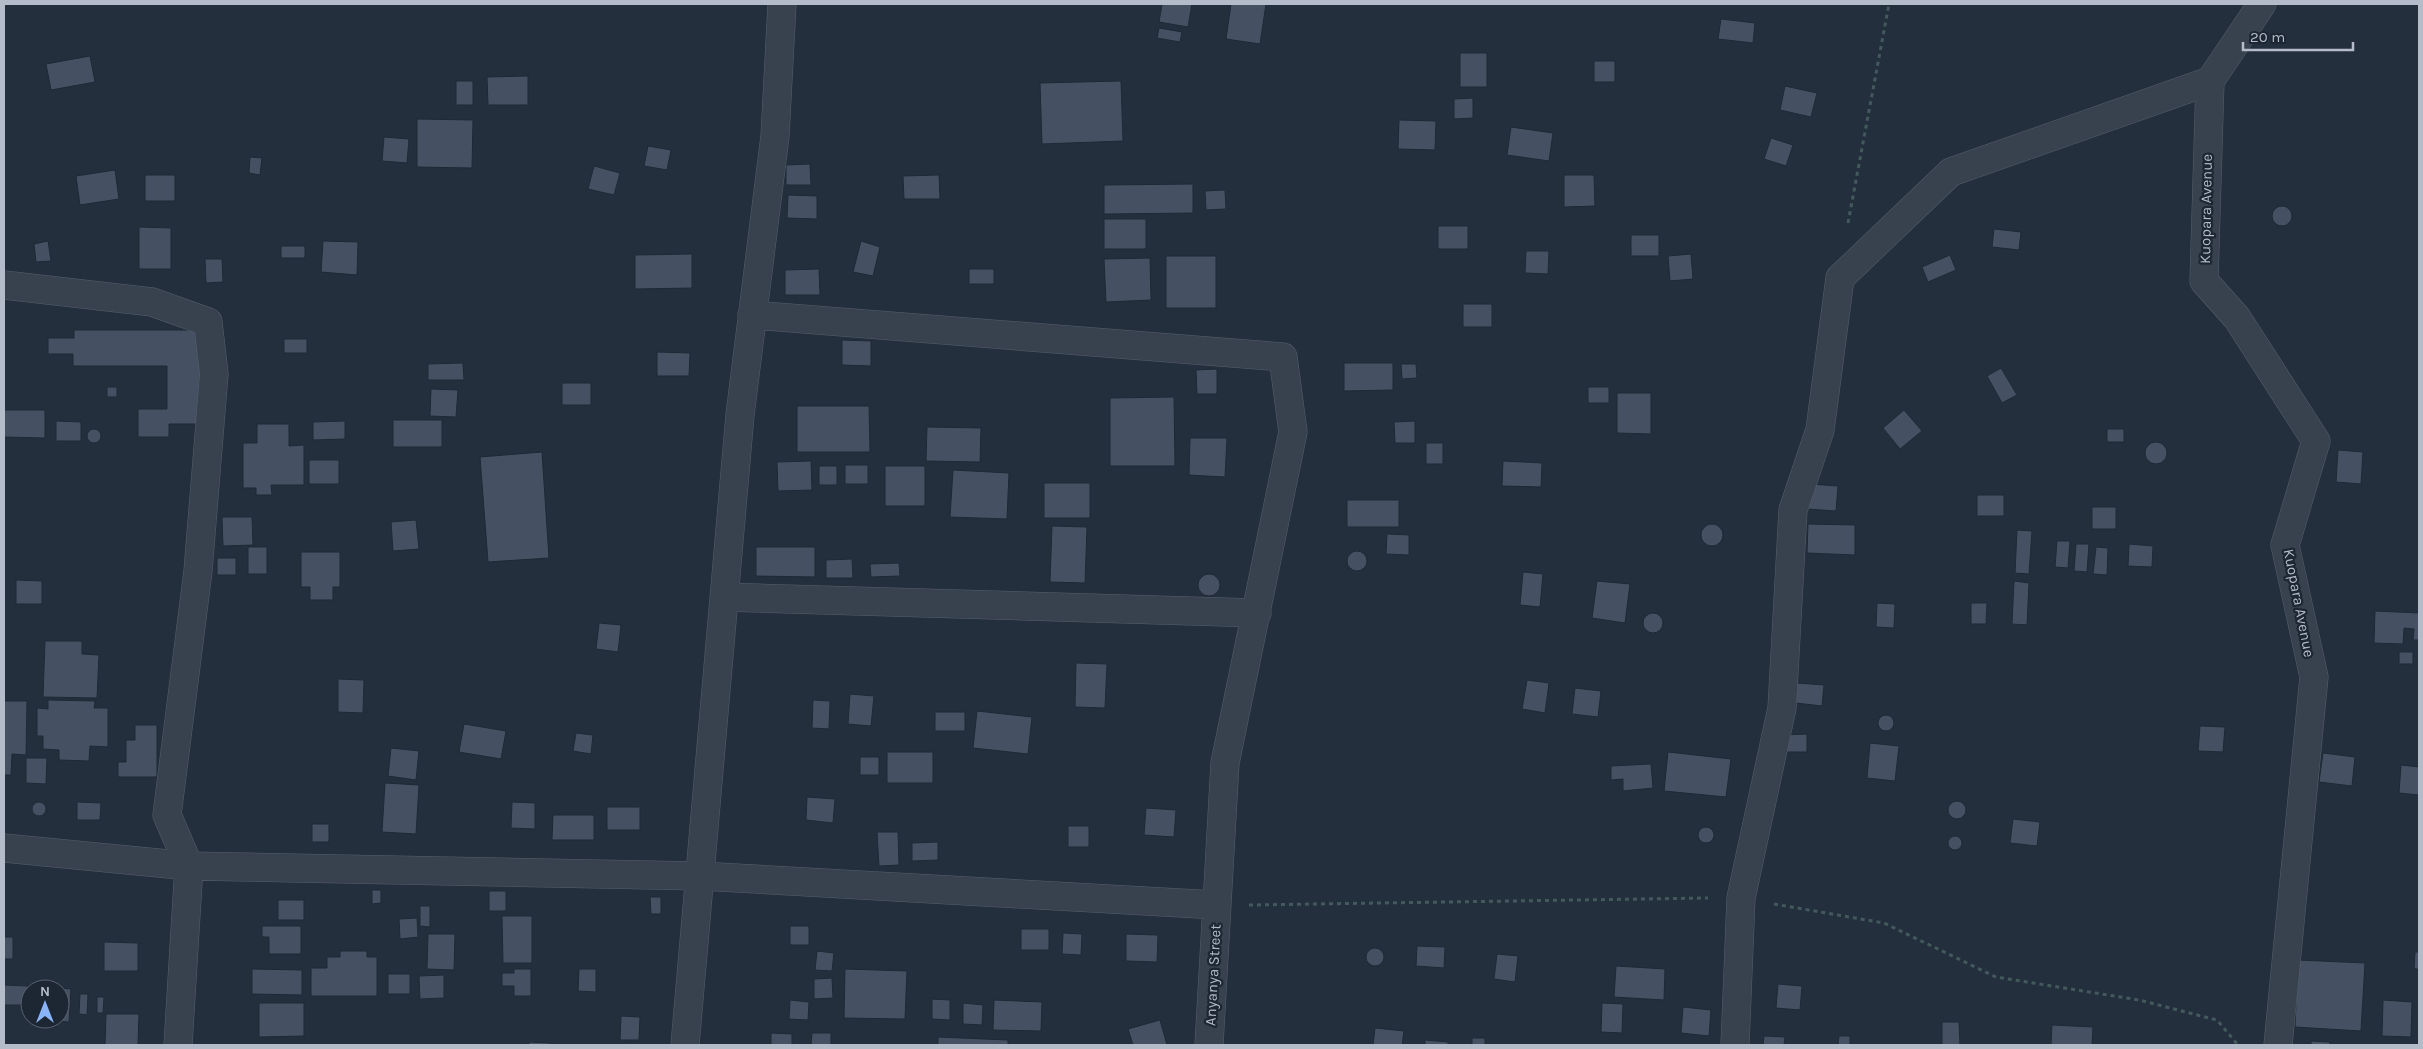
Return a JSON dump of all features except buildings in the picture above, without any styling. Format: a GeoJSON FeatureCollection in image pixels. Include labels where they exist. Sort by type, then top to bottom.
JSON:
{"type":"FeatureCollection","features":[{"type":"Feature","properties":{"kind":"street"},"geometry":{"type":"LineString","coordinates":[[685,1045],[740,415],[775,136],[782,4]]}},
{"type":"Feature","properties":{"kind":"street"},"geometry":{"type":"LineString","coordinates":[[1735,1045],[1741,898],[1782,708],[1793,510],[1820,430],[1840,278],[1951,172],[2210,81],[2262,4]]}},
{"type":"Feature","properties":{"kind":"street","name":"Kuopara Avenue"},"geometry":{"type":"LineString","coordinates":[[2210,81],[2204,281],[2237,318],[2316,441],[2285,545],[2314,677],[2278,1045]]}},
{"type":"Feature","properties":{"kind":"street"},"geometry":{"type":"LineString","coordinates":[[4,285],[152,302],[208,322],[214,374],[198,571],[167,815],[189,866],[178,1045]]}},
{"type":"Feature","properties":{"kind":"street","name":"Anyanya Street"},"geometry":{"type":"LineString","coordinates":[[752,315],[1283,357],[1293,432],[1226,763],[1209,1045]]}},
{"type":"Feature","properties":{"kind":"street"},"geometry":{"type":"LineString","coordinates":[[724,597],[1257,613]]}},
{"type":"Feature","properties":{"kind":"street"},"geometry":{"type":"LineString","coordinates":[[4,848],[189,866],[700,876],[1216,905]]}},
{"type":"Feature","properties":{"kind":"path"},"geometry":{"type":"LineString","coordinates":[[1840,278],[1853,192],[1889,4]]}}]}
